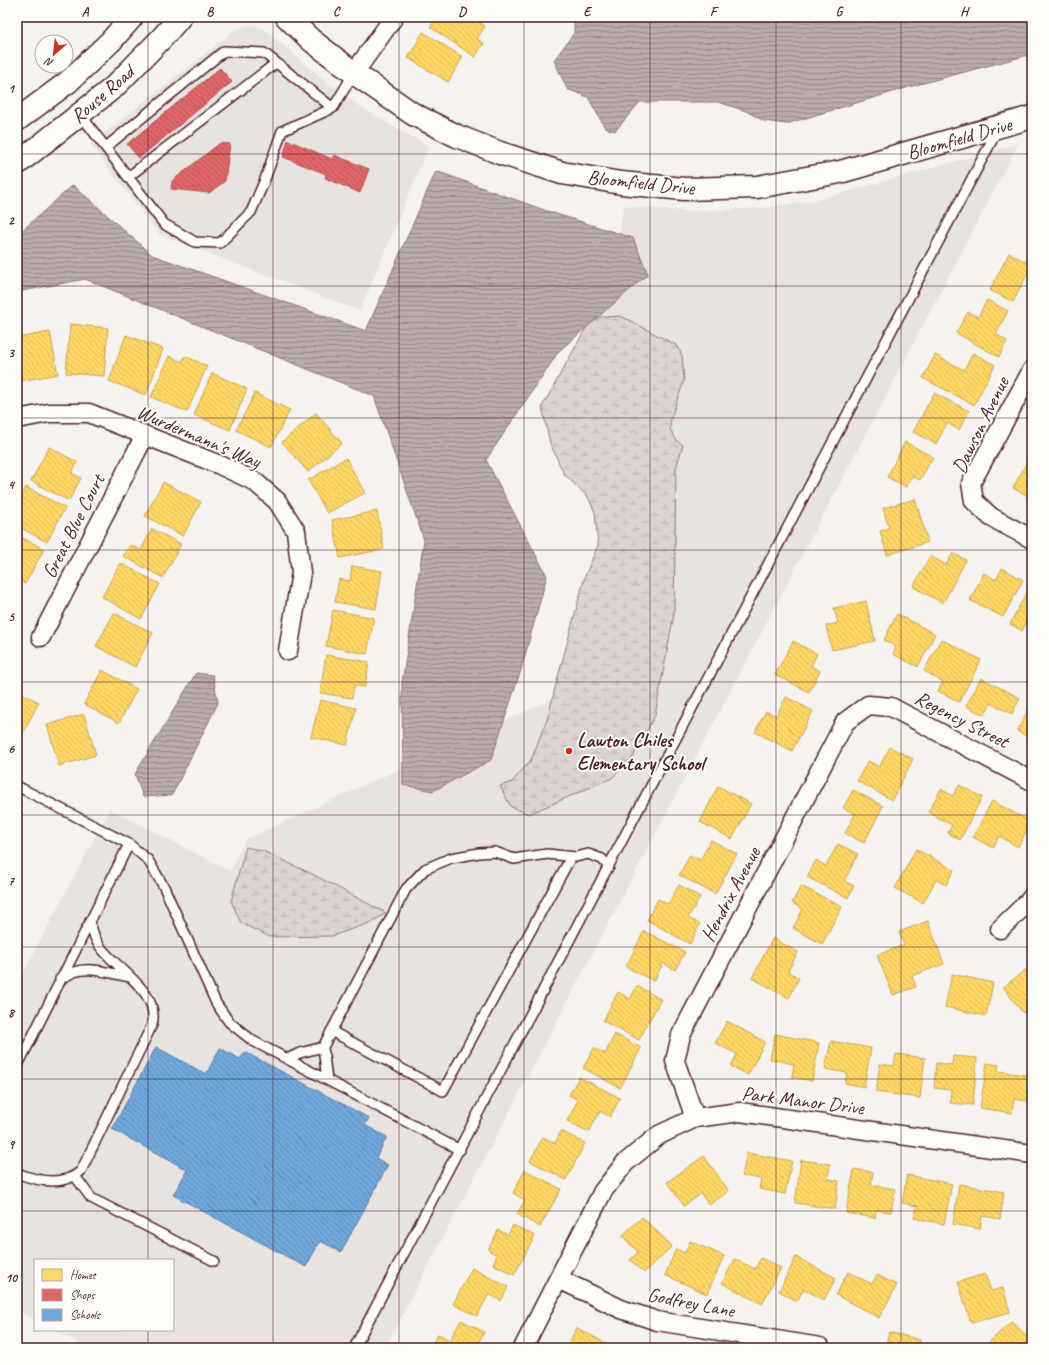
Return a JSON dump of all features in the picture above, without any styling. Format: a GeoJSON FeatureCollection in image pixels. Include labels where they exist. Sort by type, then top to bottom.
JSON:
{"type":"FeatureCollection","features":[{"type":"Feature","properties":{"kind":"street","name":"Rouse Road"},"geometry":{"type":"LineString","coordinates":[[17,120],[68,82],[111,41],[132,17]]}},
{"type":"Feature","properties":{"kind":"street","name":"Rouse Road"},"geometry":{"type":"LineString","coordinates":[[17,164],[114,87],[162,39],[180,17]]}},
{"type":"Feature","properties":{"kind":"street","name":"Bloomfield Drive"},"geometry":{"type":"LineString","coordinates":[[287,17],[311,40],[354,73],[412,114],[457,136],[500,153],[562,173],[621,183],[684,189],[756,187],[840,172],[1032,116]]}},
{"type":"Feature","properties":{"kind":"street"},"geometry":{"type":"LineString","coordinates":[[354,73],[394,17]]}},
{"type":"Feature","properties":{"kind":"street","name":"Dawson Avenue"},"geometry":{"type":"LineString","coordinates":[[1032,370],[971,483],[974,502],[991,517],[1032,539]]}},
{"type":"Feature","properties":{"kind":"street","name":"Wurdermann's Way"},"geometry":{"type":"LineString","coordinates":[[17,420],[49,413],[88,413],[220,465],[254,481],[277,501],[296,531],[301,573],[288,651]]}},
{"type":"Feature","properties":{"kind":"street","name":"Great Blue Court"},"geometry":{"type":"LineString","coordinates":[[41,637],[145,435]]}},
{"type":"Feature","properties":{"kind":"street","name":"Regency Street"},"geometry":{"type":"LineString","coordinates":[[868,705],[891,707],[1032,780]]}},
{"type":"Feature","properties":{"kind":"street","name":"Hendrix Avenue"},"geometry":{"type":"LineString","coordinates":[[695,1118],[675,1061],[681,1035],[845,722],[868,705]]}},
{"type":"Feature","properties":{"kind":"street"},"geometry":{"type":"LineString","coordinates":[[1000,929],[1032,897]]}},
{"type":"Feature","properties":{"kind":"street","name":"Park Manor Drive"},"geometry":{"type":"LineString","coordinates":[[523,1348],[603,1191],[624,1163],[659,1135],[695,1118],[740,1112],[1032,1154]]}},
{"type":"Feature","properties":{"kind":"street","name":"Godfrey Lane"},"geometry":{"type":"LineString","coordinates":[[559,1279],[621,1309],[657,1321],[820,1347]]}},
{"type":"Feature","properties":{"kind":"lane"},"geometry":{"type":"LineString","coordinates":[[106,147],[224,51],[264,53],[333,108]]}},
{"type":"Feature","properties":{"kind":"lane"},"geometry":{"type":"LineString","coordinates":[[128,177],[276,63]]}},
{"type":"Feature","properties":{"kind":"lane"},"geometry":{"type":"LineString","coordinates":[[80,114],[164,224],[195,242],[220,243],[251,212],[264,182],[282,131],[333,108],[354,73]]}},
{"type":"Feature","properties":{"kind":"lane"},"geometry":{"type":"LineString","coordinates":[[354,1348],[1000,126]]}},
{"type":"Feature","properties":{"kind":"lane"},"geometry":{"type":"LineString","coordinates":[[17,786],[129,844],[148,860],[164,887],[216,1003],[229,1022],[253,1041],[460,1150]]}},
{"type":"Feature","properties":{"kind":"lane"},"geometry":{"type":"LineString","coordinates":[[17,1067],[129,844]]}},
{"type":"Feature","properties":{"kind":"lane"},"geometry":{"type":"LineString","coordinates":[[326,1080],[323,1047],[406,889],[425,869],[451,858],[495,852],[514,858],[547,854],[576,857],[588,854],[602,860],[609,867]]}},
{"type":"Feature","properties":{"kind":"lane"},"geometry":{"type":"LineString","coordinates":[[331,1031],[443,1090],[571,857]]}},
{"type":"Feature","properties":{"kind":"lane"},"geometry":{"type":"LineString","coordinates":[[17,1173],[33,1180],[43,1181],[68,1179],[81,1171],[152,1025],[153,1012],[149,1000],[142,989],[98,945],[92,932],[90,922]]}},
{"type":"Feature","properties":{"kind":"lane"},"geometry":{"type":"LineString","coordinates":[[60,980],[74,972],[85,970],[130,977]]}},
{"type":"Feature","properties":{"kind":"lane"},"geometry":{"type":"LineString","coordinates":[[287,1059],[300,1053],[323,1047]]}},
{"type":"Feature","properties":{"kind":"lane"},"geometry":{"type":"LineString","coordinates":[[75,1176],[91,1198],[214,1261]]}},
{"type":"Feature","properties":{"kind":"shaded area"},"geometry":{"type":"Polygon","coordinates":[[[574,17],[1032,17],[1032,54],[916,85],[786,124],[764,121],[746,111],[718,102],[640,102],[615,131],[605,128],[588,97],[567,89],[554,60],[574,33],[574,17]]]}},
{"type":"Feature","properties":{"kind":"shaded area"},"geometry":{"type":"Polygon","coordinates":[[[246,25],[254,25],[264,29],[323,79],[358,105],[429,146],[360,311],[160,235],[90,144],[234,31],[246,25]]]}},
{"type":"Feature","properties":{"kind":"shaded area","name":"Lawton Chiles Elementary School"},"geometry":{"type":"Polygon","coordinates":[[[1019,143],[385,1348],[88,1348],[56,1331],[174,1331],[174,1259],[34,1259],[34,1320],[17,1311],[17,984],[110,809],[230,871],[246,839],[568,692],[623,472],[602,337],[624,206],[685,211],[763,208],[821,199],[1019,143]]]}},
{"type":"Feature","properties":{"kind":"shaded area"},"geometry":{"type":"Polygon","coordinates":[[[436,171],[547,211],[633,238],[648,274],[559,351],[486,460],[547,576],[521,670],[491,760],[433,791],[403,785],[402,683],[424,540],[374,396],[85,279],[17,292],[17,235],[73,185],[152,255],[366,331],[436,171]]]}},
{"type":"Feature","properties":{"kind":"shaded area"},"geometry":{"type":"Polygon","coordinates":[[[196,673],[213,675],[218,703],[172,795],[143,797],[135,774],[196,673]]]}},
{"type":"Feature","properties":{"kind":"green space"},"geometry":{"type":"Polygon","coordinates":[[[621,316],[676,345],[682,355],[684,381],[671,418],[670,429],[677,441],[683,445],[676,468],[674,614],[655,715],[633,757],[612,778],[529,814],[511,807],[500,786],[512,782],[531,760],[548,717],[585,576],[598,545],[595,512],[588,497],[564,474],[550,443],[542,407],[587,326],[600,317],[621,316]]]}},
{"type":"Feature","properties":{"kind":"green space"},"geometry":{"type":"Polygon","coordinates":[[[246,847],[263,851],[310,873],[386,913],[372,922],[332,936],[270,937],[241,923],[231,901],[246,847]]]}},
{"type":"Feature","properties":{"kind":"building: Homes"},"geometry":{"type":"Polygon","coordinates":[[[437,17],[471,17],[485,26],[477,39],[484,43],[475,57],[430,27],[437,17]]]}},
{"type":"Feature","properties":{"kind":"building: Homes"},"geometry":{"type":"Polygon","coordinates":[[[423,32],[463,57],[448,82],[408,58],[423,32]]]}},
{"type":"Feature","properties":{"kind":"building: Homes"},"geometry":{"type":"Polygon","coordinates":[[[1009,253],[1032,265],[1013,302],[990,290],[1009,253]]]}},
{"type":"Feature","properties":{"kind":"building: Homes"},"geometry":{"type":"Polygon","coordinates":[[[987,300],[1008,311],[996,334],[1007,341],[999,357],[956,333],[968,312],[978,317],[987,300]]]}},
{"type":"Feature","properties":{"kind":"building: Homes"},"geometry":{"type":"Polygon","coordinates":[[[70,324],[108,328],[104,376],[66,373],[70,324]]]}},
{"type":"Feature","properties":{"kind":"building: Homes"},"geometry":{"type":"Polygon","coordinates":[[[50,332],[58,374],[20,381],[17,364],[17,338],[50,332]]]}},
{"type":"Feature","properties":{"kind":"building: Homes"},"geometry":{"type":"Polygon","coordinates":[[[126,335],[163,349],[146,395],[109,381],[126,335]]]}},
{"type":"Feature","properties":{"kind":"building: Homes"},"geometry":{"type":"Polygon","coordinates":[[[973,353],[995,365],[974,405],[923,378],[935,355],[964,370],[973,353]]]}},
{"type":"Feature","properties":{"kind":"building: Homes"},"geometry":{"type":"Polygon","coordinates":[[[169,356],[182,362],[185,356],[207,366],[187,412],[151,397],[169,356]]]}},
{"type":"Feature","properties":{"kind":"building: Homes"},"geometry":{"type":"Polygon","coordinates":[[[212,373],[247,389],[230,430],[194,415],[212,373]]]}},
{"type":"Feature","properties":{"kind":"building: Homes"},"geometry":{"type":"Polygon","coordinates":[[[255,393],[290,410],[271,447],[236,430],[255,393]]]}},
{"type":"Feature","properties":{"kind":"building: Homes"},"geometry":{"type":"Polygon","coordinates":[[[934,393],[969,411],[959,430],[947,423],[936,444],[913,432],[934,393]]]}},
{"type":"Feature","properties":{"kind":"building: Homes"},"geometry":{"type":"Polygon","coordinates":[[[316,413],[342,443],[308,472],[282,442],[316,413]]]}},
{"type":"Feature","properties":{"kind":"building: Homes"},"geometry":{"type":"Polygon","coordinates":[[[905,442],[933,457],[920,480],[912,476],[906,487],[887,477],[905,442]]]}},
{"type":"Feature","properties":{"kind":"building: Homes"},"geometry":{"type":"Polygon","coordinates":[[[49,447],[77,462],[72,473],[81,478],[69,501],[31,481],[49,447]]]}},
{"type":"Feature","properties":{"kind":"building: Homes"},"geometry":{"type":"Polygon","coordinates":[[[346,458],[365,493],[327,513],[308,480],[346,458]]]}},
{"type":"Feature","properties":{"kind":"building: Homes"},"geometry":{"type":"Polygon","coordinates":[[[1027,462],[1032,464],[1032,498],[1013,488],[1027,462]]]}},
{"type":"Feature","properties":{"kind":"building: Homes"},"geometry":{"type":"Polygon","coordinates":[[[163,482],[201,502],[183,536],[145,516],[163,482]]]}},
{"type":"Feature","properties":{"kind":"building: Homes"},"geometry":{"type":"Polygon","coordinates":[[[26,487],[65,508],[47,542],[17,526],[17,504],[26,487]]]}},
{"type":"Feature","properties":{"kind":"building: Homes"},"geometry":{"type":"Polygon","coordinates":[[[915,499],[928,542],[887,555],[880,531],[889,528],[883,508],[915,499]]]}},
{"type":"Feature","properties":{"kind":"building: Homes"},"geometry":{"type":"Polygon","coordinates":[[[377,511],[384,549],[340,558],[332,520],[377,511]]]}},
{"type":"Feature","properties":{"kind":"building: Homes"},"geometry":{"type":"Polygon","coordinates":[[[152,529],[181,544],[163,578],[123,556],[130,545],[141,550],[152,529]]]}},
{"type":"Feature","properties":{"kind":"building: Homes"},"geometry":{"type":"Polygon","coordinates":[[[17,535],[44,549],[25,584],[17,579],[17,535]]]}},
{"type":"Feature","properties":{"kind":"building: Homes"},"geometry":{"type":"Polygon","coordinates":[[[953,553],[966,560],[943,603],[913,587],[930,556],[946,565],[953,553]]]}},
{"type":"Feature","properties":{"kind":"building: Homes"},"geometry":{"type":"Polygon","coordinates":[[[120,563],[160,584],[141,619],[102,597],[120,563]]]}},
{"type":"Feature","properties":{"kind":"building: Homes"},"geometry":{"type":"Polygon","coordinates":[[[352,566],[382,571],[376,609],[335,602],[339,579],[350,581],[352,566]]]}},
{"type":"Feature","properties":{"kind":"building: Homes"},"geometry":{"type":"Polygon","coordinates":[[[1002,568],[1023,580],[1003,617],[970,600],[984,573],[996,580],[1002,568]]]}},
{"type":"Feature","properties":{"kind":"building: Homes"},"geometry":{"type":"Polygon","coordinates":[[[1030,586],[1032,587],[1032,624],[1027,621],[1022,631],[1010,624],[1030,586]]]}},
{"type":"Feature","properties":{"kind":"building: Homes"},"geometry":{"type":"Polygon","coordinates":[[[866,601],[875,641],[832,650],[826,626],[838,623],[834,608],[866,601]]]}},
{"type":"Feature","properties":{"kind":"building: Homes"},"geometry":{"type":"Polygon","coordinates":[[[333,610],[374,618],[367,654],[326,646],[333,610]]]}},
{"type":"Feature","properties":{"kind":"building: Homes"},"geometry":{"type":"Polygon","coordinates":[[[114,613],[153,633],[135,667],[96,646],[114,613]]]}},
{"type":"Feature","properties":{"kind":"building: Homes"},"geometry":{"type":"Polygon","coordinates":[[[897,614],[935,634],[918,667],[893,654],[896,647],[884,640],[897,614]]]}},
{"type":"Feature","properties":{"kind":"building: Homes"},"geometry":{"type":"Polygon","coordinates":[[[941,639],[981,660],[959,702],[938,691],[943,682],[924,671],[941,639]]]}},
{"type":"Feature","properties":{"kind":"building: Homes"},"geometry":{"type":"Polygon","coordinates":[[[793,641],[817,654],[811,666],[820,671],[809,692],[775,675],[793,641]]]}},
{"type":"Feature","properties":{"kind":"building: Homes"},"geometry":{"type":"Polygon","coordinates":[[[326,655],[369,662],[365,687],[354,686],[352,698],[320,693],[326,655]]]}},
{"type":"Feature","properties":{"kind":"building: Homes"},"geometry":{"type":"Polygon","coordinates":[[[102,670],[137,689],[119,723],[84,704],[102,670]]]}},
{"type":"Feature","properties":{"kind":"building: Homes"},"geometry":{"type":"Polygon","coordinates":[[[981,678],[1020,698],[1012,714],[991,703],[984,715],[966,706],[981,678]]]}},
{"type":"Feature","properties":{"kind":"building: Homes"},"geometry":{"type":"Polygon","coordinates":[[[17,691],[39,702],[19,741],[17,740],[17,691]]]}},
{"type":"Feature","properties":{"kind":"building: Homes"},"geometry":{"type":"Polygon","coordinates":[[[786,697],[813,711],[792,751],[755,732],[766,711],[776,716],[786,697]]]}},
{"type":"Feature","properties":{"kind":"building: Homes"},"geometry":{"type":"Polygon","coordinates":[[[320,700],[356,708],[347,745],[311,737],[320,700]]]}},
{"type":"Feature","properties":{"kind":"building: Homes"},"geometry":{"type":"Polygon","coordinates":[[[1030,706],[1032,707],[1032,739],[1017,731],[1030,706]]]}},
{"type":"Feature","properties":{"kind":"building: Homes"},"geometry":{"type":"Polygon","coordinates":[[[84,714],[96,755],[59,766],[47,725],[84,714]]]}},
{"type":"Feature","properties":{"kind":"building: Homes"},"geometry":{"type":"Polygon","coordinates":[[[890,747],[913,759],[892,800],[857,781],[868,761],[879,767],[890,747]]]}},
{"type":"Feature","properties":{"kind":"building: Homes"},"geometry":{"type":"Polygon","coordinates":[[[959,785],[982,797],[960,840],[948,833],[952,825],[928,812],[941,789],[953,796],[959,785]]]}},
{"type":"Feature","properties":{"kind":"building: Homes"},"geometry":{"type":"Polygon","coordinates":[[[718,786],[751,804],[732,839],[700,822],[718,786]]]}},
{"type":"Feature","properties":{"kind":"building: Homes"},"geometry":{"type":"Polygon","coordinates":[[[853,790],[883,806],[864,843],[845,833],[855,814],[843,808],[853,790]]]}},
{"type":"Feature","properties":{"kind":"building: Homes"},"geometry":{"type":"Polygon","coordinates":[[[992,801],[1031,822],[1018,847],[999,836],[993,848],[973,837],[992,801]]]}},
{"type":"Feature","properties":{"kind":"building: Homes"},"geometry":{"type":"Polygon","coordinates":[[[711,840],[737,854],[715,894],[679,875],[690,855],[700,860],[711,840]]]}},
{"type":"Feature","properties":{"kind":"building: Homes"},"geometry":{"type":"Polygon","coordinates":[[[838,844],[858,854],[844,881],[854,886],[848,898],[807,877],[816,860],[826,866],[838,844]]]}},
{"type":"Feature","properties":{"kind":"building: Homes"},"geometry":{"type":"Polygon","coordinates":[[[916,849],[954,870],[946,885],[936,880],[923,903],[895,888],[916,849]]]}},
{"type":"Feature","properties":{"kind":"building: Homes"},"geometry":{"type":"Polygon","coordinates":[[[679,885],[700,897],[688,918],[700,924],[690,944],[647,920],[658,899],[668,904],[679,885]]]}},
{"type":"Feature","properties":{"kind":"building: Homes"},"geometry":{"type":"Polygon","coordinates":[[[801,886],[842,907],[822,944],[793,928],[803,909],[792,903],[801,886]]]}},
{"type":"Feature","properties":{"kind":"building: Homes"},"geometry":{"type":"Polygon","coordinates":[[[928,921],[944,964],[912,976],[916,987],[893,995],[877,955],[904,945],[899,932],[928,921]]]}},
{"type":"Feature","properties":{"kind":"building: Homes"},"geometry":{"type":"Polygon","coordinates":[[[644,931],[685,952],[675,970],[663,963],[654,981],[626,967],[644,931]]]}},
{"type":"Feature","properties":{"kind":"building: Homes"},"geometry":{"type":"Polygon","coordinates":[[[773,938],[798,952],[788,971],[799,978],[789,998],[752,978],[773,938]]]}},
{"type":"Feature","properties":{"kind":"building: Homes"},"geometry":{"type":"Polygon","coordinates":[[[1032,965],[1032,1006],[1023,1013],[1003,987],[1032,965]]]}},
{"type":"Feature","properties":{"kind":"building: Homes"},"geometry":{"type":"Polygon","coordinates":[[[952,974],[993,983],[986,1016],[945,1007],[952,974]]]}},
{"type":"Feature","properties":{"kind":"building: Homes"},"geometry":{"type":"Polygon","coordinates":[[[637,986],[661,999],[639,1040],[603,1021],[618,992],[630,999],[637,986]]]}},
{"type":"Feature","properties":{"kind":"building: Homes"},"geometry":{"type":"Polygon","coordinates":[[[727,1021],[765,1042],[748,1075],[731,1066],[737,1054],[715,1043],[727,1021]]]}},
{"type":"Feature","properties":{"kind":"building: Homes"},"geometry":{"type":"Polygon","coordinates":[[[615,1034],[641,1048],[620,1088],[583,1068],[594,1048],[605,1054],[615,1034]]]}},
{"type":"Feature","properties":{"kind":"building: Homes"},"geometry":{"type":"Polygon","coordinates":[[[775,1034],[819,1043],[812,1081],[792,1077],[794,1064],[770,1059],[775,1034]]]}},
{"type":"Feature","properties":{"kind":"building: Homes"},"geometry":{"type":"Polygon","coordinates":[[[831,1041],[871,1048],[864,1087],[845,1083],[847,1073],[825,1069],[831,1041]]]}},
{"type":"Feature","properties":{"kind":"building: Homes"},"geometry":{"type":"Polygon","coordinates":[[[896,1054],[925,1058],[920,1098],[876,1092],[880,1064],[894,1066],[896,1054]]]}},
{"type":"Feature","properties":{"kind":"building: Homes"},"geometry":{"type":"Polygon","coordinates":[[[953,1056],[977,1058],[973,1105],[950,1103],[951,1090],[934,1088],[936,1063],[952,1065],[953,1056]]]}},
{"type":"Feature","properties":{"kind":"building: Homes"},"geometry":{"type":"Polygon","coordinates":[[[987,1063],[999,1065],[998,1071],[1031,1076],[1027,1101],[1014,1099],[1012,1113],[980,1108],[987,1063]]]}},
{"type":"Feature","properties":{"kind":"building: Homes"},"geometry":{"type":"Polygon","coordinates":[[[579,1077],[620,1098],[610,1117],[600,1111],[589,1132],[567,1121],[578,1100],[569,1095],[579,1077]]]}},
{"type":"Feature","properties":{"kind":"building: Homes"},"geometry":{"type":"Polygon","coordinates":[[[561,1131],[585,1143],[566,1180],[530,1161],[543,1137],[555,1143],[561,1131]]]}},
{"type":"Feature","properties":{"kind":"building: Homes"},"geometry":{"type":"Polygon","coordinates":[[[747,1153],[792,1161],[785,1194],[759,1189],[761,1179],[742,1176],[747,1153]]]}},
{"type":"Feature","properties":{"kind":"building: Homes"},"geometry":{"type":"Polygon","coordinates":[[[704,1156],[729,1191],[709,1205],[701,1194],[684,1206],[667,1182],[704,1156]]]}},
{"type":"Feature","properties":{"kind":"building: Homes"},"geometry":{"type":"Polygon","coordinates":[[[801,1160],[830,1164],[828,1179],[839,1181],[835,1209],[795,1203],[801,1160]]]}},
{"type":"Feature","properties":{"kind":"building: Homes"},"geometry":{"type":"Polygon","coordinates":[[[854,1169],[873,1172],[871,1185],[895,1189],[891,1212],[876,1210],[875,1218],[846,1213],[854,1169]]]}},
{"type":"Feature","properties":{"kind":"building: Homes"},"geometry":{"type":"Polygon","coordinates":[[[525,1170],[561,1189],[540,1227],[517,1214],[525,1200],[513,1193],[525,1170]]]}},
{"type":"Feature","properties":{"kind":"building: Homes"},"geometry":{"type":"Polygon","coordinates":[[[907,1175],[952,1184],[944,1224],[914,1218],[917,1206],[902,1203],[907,1175]]]}},
{"type":"Feature","properties":{"kind":"building: Homes"},"geometry":{"type":"Polygon","coordinates":[[[959,1184],[1004,1192],[1000,1219],[982,1216],[980,1229],[953,1224],[959,1184]]]}},
{"type":"Feature","properties":{"kind":"building: Homes"},"geometry":{"type":"Polygon","coordinates":[[[642,1217],[672,1246],[644,1273],[630,1260],[638,1252],[622,1236],[642,1217]]]}},
{"type":"Feature","properties":{"kind":"building: Homes"},"geometry":{"type":"Polygon","coordinates":[[[513,1225],[535,1236],[514,1275],[493,1264],[497,1255],[488,1250],[498,1230],[508,1235],[513,1225]]]}},
{"type":"Feature","properties":{"kind":"building: Homes"},"geometry":{"type":"Polygon","coordinates":[[[690,1241],[724,1256],[707,1294],[665,1275],[676,1249],[685,1253],[690,1241]]]}},
{"type":"Feature","properties":{"kind":"building: Homes"},"geometry":{"type":"Polygon","coordinates":[[[796,1257],[836,1278],[824,1300],[804,1289],[797,1301],[779,1291],[796,1257]]]}},
{"type":"Feature","properties":{"kind":"building: Homes"},"geometry":{"type":"Polygon","coordinates":[[[761,1258],[781,1268],[762,1304],[722,1283],[735,1259],[755,1269],[761,1258]]]}},
{"type":"Feature","properties":{"kind":"building: Homes"},"geometry":{"type":"Polygon","coordinates":[[[472,1268],[508,1287],[501,1301],[489,1294],[477,1316],[453,1304],[472,1268]]]}},
{"type":"Feature","properties":{"kind":"building: Homes"},"geometry":{"type":"Polygon","coordinates":[[[848,1272],[872,1284],[877,1275],[897,1285],[879,1318],[836,1295],[848,1272]]]}},
{"type":"Feature","properties":{"kind":"building: Homes"},"geometry":{"type":"Polygon","coordinates":[[[985,1274],[991,1291],[1003,1288],[1010,1312],[971,1323],[958,1282],[985,1274]]]}},
{"type":"Feature","properties":{"kind":"building: Homes"},"geometry":{"type":"Polygon","coordinates":[[[461,1320],[484,1332],[476,1348],[430,1348],[438,1334],[450,1340],[461,1320]]]}},
{"type":"Feature","properties":{"kind":"building: Homes"},"geometry":{"type":"Polygon","coordinates":[[[1012,1321],[1032,1342],[1032,1348],[983,1348],[1012,1321]]]}},
{"type":"Feature","properties":{"kind":"building: Homes"},"geometry":{"type":"Polygon","coordinates":[[[577,1328],[615,1348],[566,1348],[577,1328]]]}},
{"type":"Feature","properties":{"kind":"building: Homes"},"geometry":{"type":"Polygon","coordinates":[[[889,1332],[920,1340],[918,1348],[885,1348],[889,1332]]]}},
{"type":"Feature","properties":{"kind":"building: Shops"},"geometry":{"type":"Polygon","coordinates":[[[220,68],[232,82],[139,158],[127,144],[220,68]]]}},
{"type":"Feature","properties":{"kind":"building: Shops"},"geometry":{"type":"Polygon","coordinates":[[[288,140],[332,159],[334,155],[369,169],[360,193],[325,178],[326,174],[283,157],[288,140]]]}},
{"type":"Feature","properties":{"kind":"building: Shops"},"geometry":{"type":"Polygon","coordinates":[[[220,143],[230,144],[225,181],[209,193],[171,189],[172,181],[220,143]]]}},
{"type":"Feature","properties":{"kind":"building: Schools"},"geometry":{"type":"Polygon","coordinates":[[[156,1047],[206,1074],[220,1048],[240,1059],[245,1052],[369,1118],[365,1125],[387,1137],[376,1158],[388,1165],[341,1252],[320,1241],[306,1267],[173,1195],[187,1170],[112,1129],[156,1047]]]}},
{"type":"Feature","properties":{"kind":"place","name":"Lawton Chiles Elementary School"},"geometry":{"type":"Point","coordinates":[569,751]}}]}
